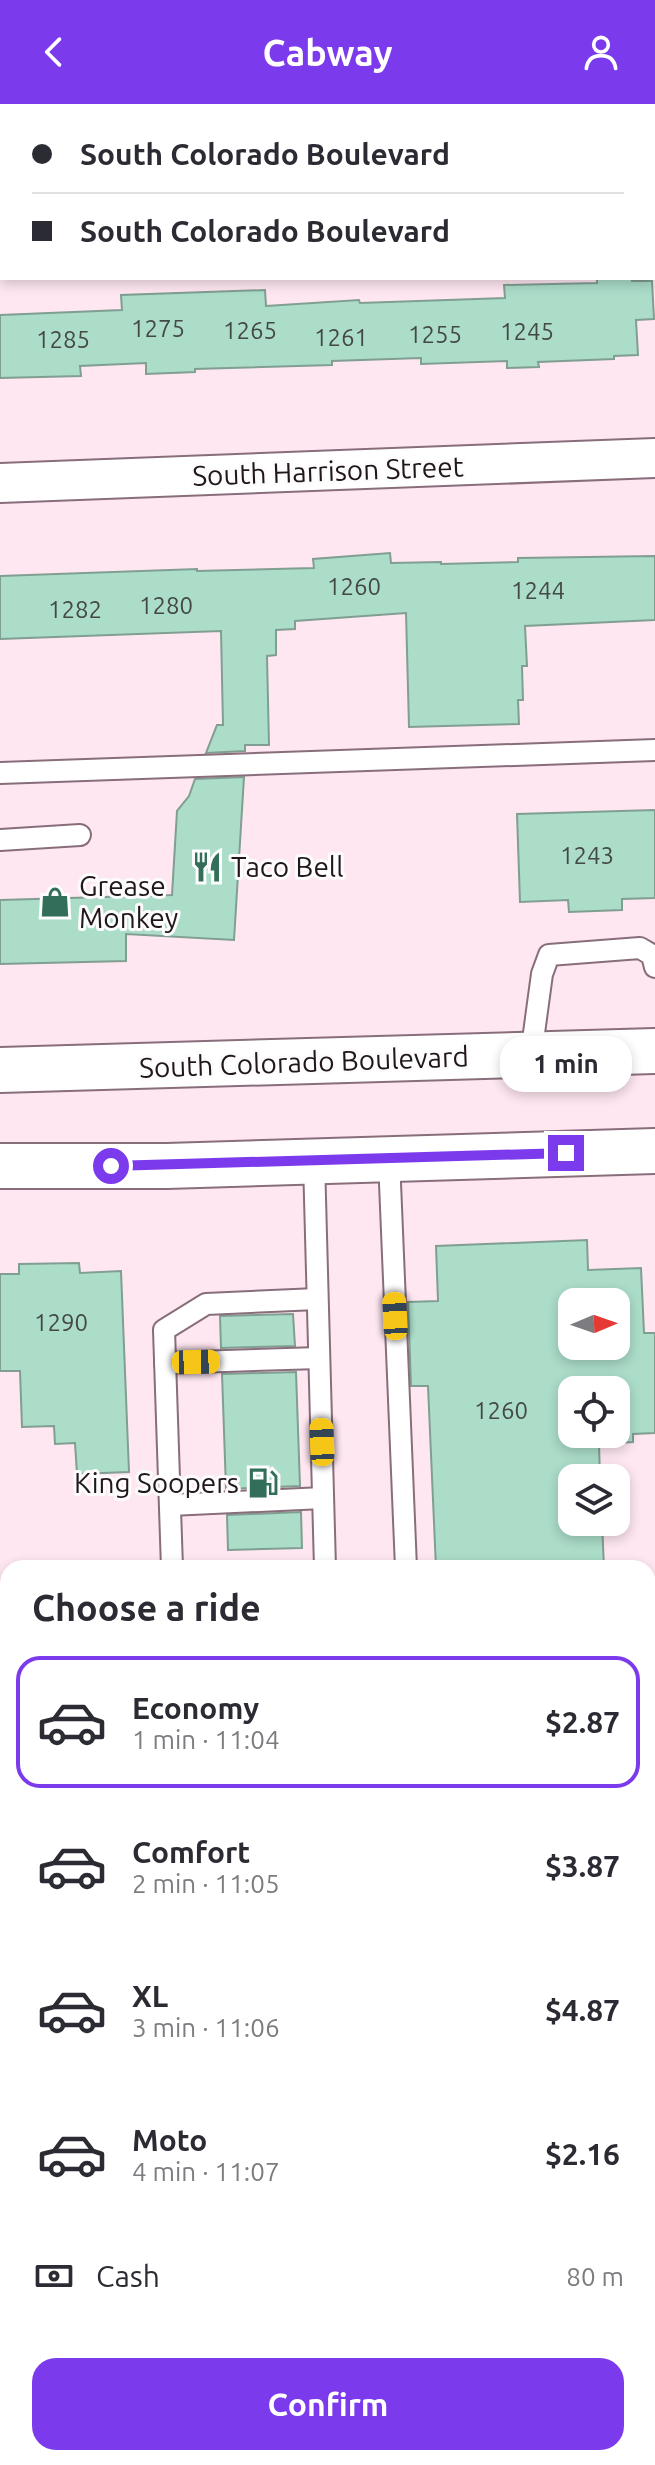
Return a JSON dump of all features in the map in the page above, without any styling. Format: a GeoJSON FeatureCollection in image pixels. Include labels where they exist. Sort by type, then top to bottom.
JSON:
{"type":"FeatureCollection","features":[{"type":"Feature","properties":{"kind":"main road","name":"South Colorado Boulevard"},"geometry":{"type":"LineString","coordinates":[[0,1070],[655,1051]]}},
{"type":"Feature","properties":{"kind":"main road"},"geometry":{"type":"LineString","coordinates":[[0,1166],[167,1166],[655,1151]]}},
{"type":"Feature","properties":{"kind":"street","name":"South Harrison Street"},"geometry":{"type":"LineString","coordinates":[[0,483],[655,458]]}},
{"type":"Feature","properties":{"kind":"lane"},"geometry":{"type":"LineString","coordinates":[[0,773],[655,750]]}},
{"type":"Feature","properties":{"kind":"lane"},"geometry":{"type":"LineString","coordinates":[[0,840],[80,835]]}},
{"type":"Feature","properties":{"kind":"lane"},"geometry":{"type":"LineString","coordinates":[[531,1055],[542,974],[549,955],[640,948],[652,955],[655,967]]}},
{"type":"Feature","properties":{"kind":"lane"},"geometry":{"type":"LineString","coordinates":[[389,1159],[406,1560]]}},
{"type":"Feature","properties":{"kind":"lane"},"geometry":{"type":"LineString","coordinates":[[314,1161],[325,1560]]}},
{"type":"Feature","properties":{"kind":"lane"},"geometry":{"type":"LineString","coordinates":[[172,1560],[164,1330],[206,1304],[317,1299]]}},
{"type":"Feature","properties":{"kind":"lane"},"geometry":{"type":"LineString","coordinates":[[165,1363],[319,1358]]}},
{"type":"Feature","properties":{"kind":"lane"},"geometry":{"type":"LineString","coordinates":[[170,1505],[323,1498]]}},
{"type":"Feature","properties":{"kind":"building"},"geometry":{"type":"Polygon","coordinates":[[[597,280],[652,281],[654,319],[636,320],[638,355],[538,362],[539,367],[507,368],[507,361],[421,364],[421,358],[146,374],[146,363],[80,366],[81,376],[0,378],[0,315],[122,310],[121,295],[265,290],[266,306],[359,300],[360,303],[505,298],[504,285],[597,283],[597,280]]]}},
{"type":"Feature","properties":{"kind":"building"},"geometry":{"type":"Polygon","coordinates":[[[390,553],[391,563],[441,564],[518,562],[518,558],[655,556],[655,620],[525,626],[527,666],[522,666],[523,700],[518,700],[519,724],[409,727],[406,613],[295,621],[295,629],[276,630],[276,655],[267,656],[269,745],[245,745],[245,751],[206,753],[217,725],[223,725],[221,631],[0,639],[0,576],[314,568],[313,559],[390,553]]]}},
{"type":"Feature","properties":{"kind":"building"},"geometry":{"type":"Polygon","coordinates":[[[244,777],[234,940],[126,934],[126,961],[0,964],[0,900],[172,895],[177,811],[189,796],[195,779],[244,777]]]}},
{"type":"Feature","properties":{"kind":"building"},"geometry":{"type":"Polygon","coordinates":[[[655,810],[655,898],[622,899],[622,910],[569,912],[568,900],[520,902],[517,814],[655,810]]]}},
{"type":"Feature","properties":{"kind":"building"},"geometry":{"type":"Polygon","coordinates":[[[587,1240],[588,1270],[641,1268],[644,1333],[655,1333],[655,1433],[633,1434],[633,1442],[630,1442],[630,1376],[558,1376],[558,1448],[599,1448],[600,1464],[558,1464],[558,1536],[603,1536],[604,1560],[436,1560],[428,1386],[411,1386],[408,1302],[438,1301],[436,1246],[587,1240]]]}},
{"type":"Feature","properties":{"kind":"building"},"geometry":{"type":"Polygon","coordinates":[[[79,1263],[80,1273],[121,1271],[129,1472],[77,1474],[75,1443],[55,1444],[54,1426],[22,1427],[20,1371],[0,1371],[0,1274],[19,1274],[19,1264],[79,1263]]]}},
{"type":"Feature","properties":{"kind":"building"},"geometry":{"type":"Polygon","coordinates":[[[293,1314],[295,1346],[221,1348],[220,1316],[293,1314]]]}},
{"type":"Feature","properties":{"kind":"building"},"geometry":{"type":"Polygon","coordinates":[[[296,1372],[300,1486],[226,1489],[222,1374],[296,1372]]]}},
{"type":"Feature","properties":{"kind":"building"},"geometry":{"type":"Polygon","coordinates":[[[301,1512],[302,1548],[228,1550],[227,1515],[301,1512]]]}},
{"type":"Feature","properties":{"kind":"place","name":"Taco Bell"},"geometry":{"type":"Point","coordinates":[207,867]}},
{"type":"Feature","properties":{"kind":"place","name":"Grease Monkey"},"geometry":{"type":"Point","coordinates":[55,902]}},
{"type":"Feature","properties":{"kind":"place","name":"King Soopers"},"geometry":{"type":"Point","coordinates":[263,1483]}},
{"type":"Feature","properties":{"kind":"route"},"geometry":{"type":"LineString","coordinates":[[111,1166],[566,1153]]}}]}
